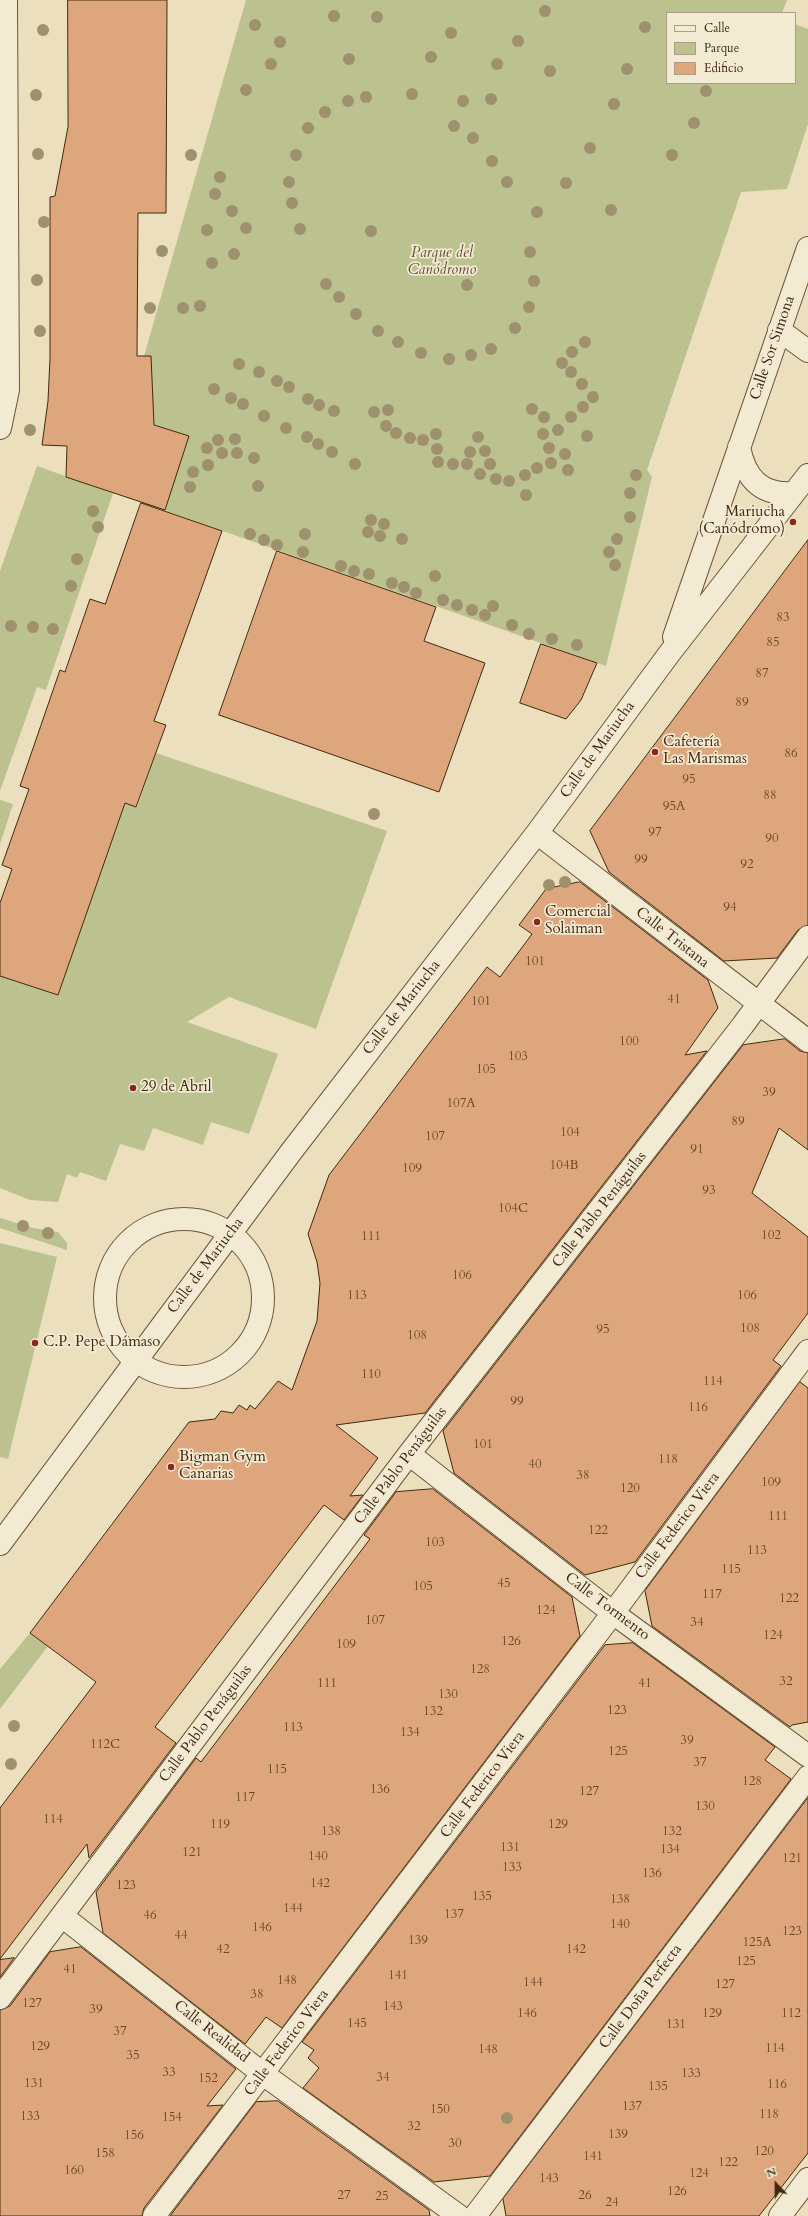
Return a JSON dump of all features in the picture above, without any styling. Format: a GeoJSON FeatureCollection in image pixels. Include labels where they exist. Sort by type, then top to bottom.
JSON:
{"type":"FeatureCollection","features":[{"type":"Feature","properties":{"kind":"street"},"geometry":{"type":"LineString","coordinates":[[0,428],[8,390],[6,0]]}},
{"type":"Feature","properties":{"kind":"street","name":"Calle Sor Simona"},"geometry":{"type":"LineString","coordinates":[[669,654],[808,248]]}},
{"type":"Feature","properties":{"kind":"street"},"geometry":{"type":"LineString","coordinates":[[779,330],[808,351]]}},
{"type":"Feature","properties":{"kind":"street"},"geometry":{"type":"LineString","coordinates":[[739,447],[742,464],[751,478],[759,485],[779,494],[794,493]]}},
{"type":"Feature","properties":{"kind":"street","name":"Calle de Mariucha"},"geometry":{"type":"LineString","coordinates":[[0,1544],[231,1233],[537,833],[669,654],[808,475]]}},
{"type":"Feature","properties":{"kind":"street","name":"Calle Tristana"},"geometry":{"type":"LineString","coordinates":[[537,833],[758,1005],[808,1041]]}},
{"type":"Feature","properties":{"kind":"street","name":"Calle Pablo Penáguilas"},"geometry":{"type":"LineString","coordinates":[[0,1998],[410,1454],[758,1005],[808,937]]}},
{"type":"Feature","properties":{"kind":"street"},"geometry":{"type":"LineString","coordinates":[[179,1218],[206,1221],[231,1233],[249,1251],[260,1273],[264,1298],[259,1323],[247,1345],[230,1363],[207,1374],[182,1377],[157,1373],[135,1361],[116,1341],[106,1315],[104,1288],[112,1262],[129,1240],[152,1225],[179,1218]]}},
{"type":"Feature","properties":{"kind":"street","name":"Calle Federico Viera"},"geometry":{"type":"LineString","coordinates":[[154,2216],[613,1613],[808,1351]]}},
{"type":"Feature","properties":{"kind":"street","name":"Calle Tormento"},"geometry":{"type":"LineString","coordinates":[[410,1454],[613,1613],[808,1756]]}},
{"type":"Feature","properties":{"kind":"street","name":"Calle Doña Perfecta"},"geometry":{"type":"LineString","coordinates":[[475,2216],[808,1777]]}},
{"type":"Feature","properties":{"kind":"street","name":"Calle Realidad"},"geometry":{"type":"LineString","coordinates":[[62,1916],[263,2074],[459,2216]]}},
{"type":"Feature","properties":{"kind":"street"},"geometry":{"type":"LineString","coordinates":[[780,2216],[808,2179]]}},
{"type":"Feature","properties":{"kind":"green space","name":"Parque del Canódromo"},"geometry":{"type":"Polygon","coordinates":[[[246,0],[787,0],[782,12],[666,12],[666,84],[796,84],[796,24],[808,29],[808,124],[787,189],[741,192],[647,470],[652,477],[606,666],[135,500],[139,434],[188,436],[154,425],[150,356],[144,356],[246,0]]]}},
{"type":"Feature","properties":{"kind":"green space"},"geometry":{"type":"Polygon","coordinates":[[[37,466],[113,493],[46,690],[37,687],[0,791],[0,571],[37,466]]]}},
{"type":"Feature","properties":{"kind":"green space"},"geometry":{"type":"Polygon","coordinates":[[[156,753],[387,831],[316,1029],[229,997],[187,1022],[278,1054],[249,1134],[211,1122],[203,1145],[153,1128],[144,1151],[120,1144],[106,1181],[80,1172],[77,1178],[67,1174],[58,1202],[30,1200],[0,1188],[0,976],[58,995],[125,803],[137,807],[156,753]]]}},
{"type":"Feature","properties":{"kind":"green space"},"geometry":{"type":"Polygon","coordinates":[[[0,800],[13,804],[0,844],[0,800]]]}},
{"type":"Feature","properties":{"kind":"green space"},"geometry":{"type":"Polygon","coordinates":[[[0,1218],[33,1228],[58,1232],[67,1243],[67,1250],[0,1228],[0,1218]]]}},
{"type":"Feature","properties":{"kind":"green space"},"geometry":{"type":"Polygon","coordinates":[[[0,1243],[57,1257],[8,1459],[0,1457],[0,1243]]]}},
{"type":"Feature","properties":{"kind":"green space"},"geometry":{"type":"Polygon","coordinates":[[[30,1633],[48,1646],[0,1709],[0,1669],[30,1633]]]}},
{"type":"Feature","properties":{"kind":"building"},"geometry":{"type":"Polygon","coordinates":[[[68,0],[167,0],[166,213],[138,213],[137,356],[151,356],[154,425],[189,436],[165,510],[66,477],[67,446],[42,445],[48,401],[50,358],[50,197],[55,196],[68,127],[68,0]]]}},
{"type":"Feature","properties":{"kind":"building"},"geometry":{"type":"Polygon","coordinates":[[[141,503],[222,531],[154,721],[166,725],[136,807],[125,803],[58,995],[0,976],[0,903],[12,869],[2,865],[29,789],[20,786],[60,670],[65,672],[90,599],[105,604],[141,503]]]}},
{"type":"Feature","properties":{"kind":"building"},"geometry":{"type":"Polygon","coordinates":[[[808,540],[808,925],[798,930],[777,958],[724,961],[609,872],[590,831],[808,540]]]}},
{"type":"Feature","properties":{"kind":"building"},"geometry":{"type":"Polygon","coordinates":[[[277,551],[436,607],[424,641],[485,663],[439,792],[219,715],[277,551]]]}},
{"type":"Feature","properties":{"kind":"building"},"geometry":{"type":"Polygon","coordinates":[[[541,644],[597,663],[581,700],[566,719],[520,703],[541,644]]]}},
{"type":"Feature","properties":{"kind":"building"},"geometry":{"type":"Polygon","coordinates":[[[580,882],[708,980],[718,1008],[685,1055],[707,1051],[425,1413],[336,1425],[378,1458],[350,1496],[363,1495],[344,1520],[324,1505],[155,1727],[176,1743],[89,1858],[87,1844],[0,1959],[0,1808],[96,1682],[30,1633],[189,1422],[215,1419],[221,1411],[233,1413],[239,1405],[247,1410],[250,1405],[255,1409],[278,1381],[292,1390],[317,1321],[320,1283],[317,1262],[308,1234],[329,1175],[487,967],[500,977],[532,934],[519,925],[546,889],[580,882]]]}},
{"type":"Feature","properties":{"kind":"building"},"geometry":{"type":"Polygon","coordinates":[[[785,1039],[800,1051],[808,1053],[808,1150],[779,1128],[752,1193],[808,1237],[808,1313],[773,1360],[781,1366],[635,1562],[585,1575],[454,1473],[443,1431],[743,1045],[785,1039]]]}},
{"type":"Feature","properties":{"kind":"building"},"geometry":{"type":"Polygon","coordinates":[[[800,1382],[808,1388],[808,1722],[792,1725],[790,1727],[652,1626],[645,1591],[800,1382]]]}},
{"type":"Feature","properties":{"kind":"building"},"geometry":{"type":"Polygon","coordinates":[[[433,1489],[572,1597],[580,1636],[282,2028],[266,2017],[245,2044],[103,1933],[96,1892],[196,1758],[201,1762],[370,1539],[364,1535],[396,1492],[433,1489]]]}},
{"type":"Feature","properties":{"kind":"building"},"geometry":{"type":"Polygon","coordinates":[[[633,1643],[775,1747],[765,1760],[791,1779],[490,2176],[434,2182],[303,2088],[319,2068],[308,2058],[314,2050],[302,2042],[605,1645],[633,1643]]]}},
{"type":"Feature","properties":{"kind":"building"},"geometry":{"type":"Polygon","coordinates":[[[808,1798],[808,2153],[759,2216],[506,2216],[503,2199],[808,1798]]]}},
{"type":"Feature","properties":{"kind":"building"},"geometry":{"type":"Polygon","coordinates":[[[81,1947],[236,2069],[207,2106],[223,2105],[144,2208],[142,2216],[0,2216],[0,2010],[10,2006],[50,1952],[81,1947]]]}},
{"type":"Feature","properties":{"kind":"building"},"geometry":{"type":"Polygon","coordinates":[[[14,1958],[0,1977],[0,1960],[14,1958]]]}},
{"type":"Feature","properties":{"kind":"building"},"geometry":{"type":"Polygon","coordinates":[[[278,2101],[429,2210],[430,2216],[170,2216],[256,2102],[278,2101]]]}},
{"type":"Feature","properties":{"kind":"place","name":"Mariucha (Canódromo)"},"geometry":{"type":"Point","coordinates":[793,522]}},
{"type":"Feature","properties":{"kind":"place","name":"Cafetería Las Marismas"},"geometry":{"type":"Point","coordinates":[655,752]}},
{"type":"Feature","properties":{"kind":"place","name":"Comercial Solaiman"},"geometry":{"type":"Point","coordinates":[537,922]}},
{"type":"Feature","properties":{"kind":"place","name":"29 de Abril"},"geometry":{"type":"Point","coordinates":[133,1088]}},
{"type":"Feature","properties":{"kind":"place","name":"C.P. Pepe Dámaso"},"geometry":{"type":"Point","coordinates":[35,1343]}},
{"type":"Feature","properties":{"kind":"place","name":"Bigman Gym Canarias"},"geometry":{"type":"Point","coordinates":[171,1467]}}]}
